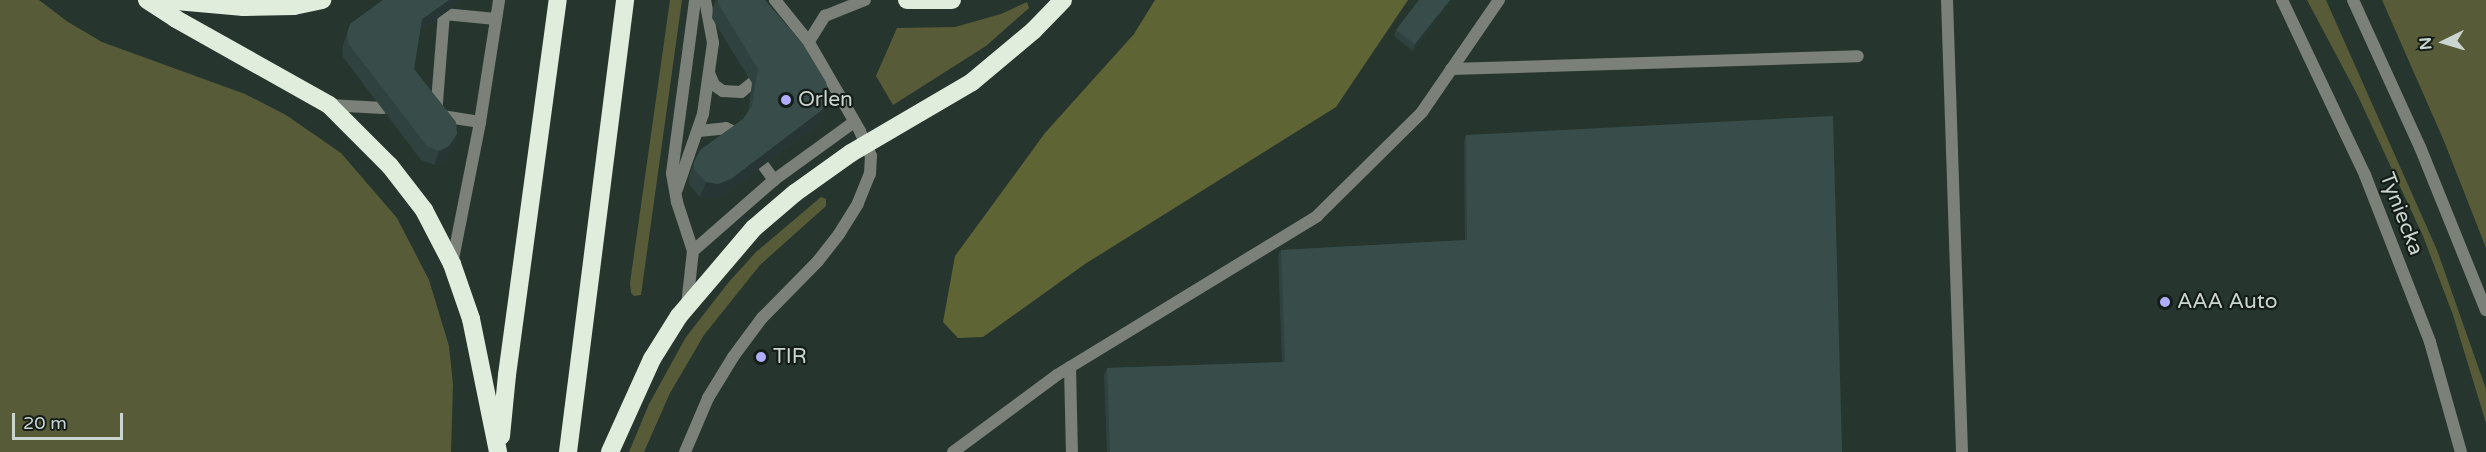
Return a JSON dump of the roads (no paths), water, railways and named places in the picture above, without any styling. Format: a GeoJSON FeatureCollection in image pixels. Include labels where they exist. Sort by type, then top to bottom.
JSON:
{"type":"FeatureCollection","features":[{"type":"Feature","properties":{"kind":"highway"},"geometry":{"type":"LineString","coordinates":[[147,0],[176,19],[329,105],[390,166],[424,210],[452,264],[471,319],[499,452]]}},
{"type":"Feature","properties":{"kind":"highway"},"geometry":{"type":"LineString","coordinates":[[165,0],[244,6],[294,6],[322,0]]}},
{"type":"Feature","properties":{"kind":"highway"},"geometry":{"type":"LineString","coordinates":[[499,452],[507,375],[558,0]]}},
{"type":"Feature","properties":{"kind":"highway"},"geometry":{"type":"LineString","coordinates":[[568,452],[625,0]]}},
{"type":"Feature","properties":{"kind":"highway"},"geometry":{"type":"LineString","coordinates":[[907,0],[952,0]]}},
{"type":"Feature","properties":{"kind":"highway"},"geometry":{"type":"LineString","coordinates":[[610,452],[652,359],[687,306],[718,268],[770,215],[800,190],[867,144],[972,82],[1033,31],[1064,0]]}},
{"type":"Feature","properties":{"kind":"street"},"geometry":{"type":"LineString","coordinates":[[452,264],[480,122],[499,0]]}},
{"type":"Feature","properties":{"kind":"street"},"geometry":{"type":"LineString","coordinates":[[687,306],[693,251],[677,202],[672,173],[695,0]]}},
{"type":"Feature","properties":{"kind":"street"},"geometry":{"type":"LineString","coordinates":[[677,202],[679,177],[699,131],[709,72],[713,43],[705,0]]}},
{"type":"Feature","properties":{"kind":"street"},"geometry":{"type":"LineString","coordinates":[[685,452],[708,398],[747,337],[776,301],[818,261],[845,225],[870,174],[871,156],[867,144],[808,40],[775,0]]}},
{"type":"Feature","properties":{"kind":"street"},"geometry":{"type":"LineString","coordinates":[[797,59],[825,15],[865,0]]}},
{"type":"Feature","properties":{"kind":"street"},"geometry":{"type":"LineString","coordinates":[[953,452],[1070,367],[1317,216],[1422,112],[1499,0]]}},
{"type":"Feature","properties":{"kind":"street"},"geometry":{"type":"LineString","coordinates":[[1947,0],[1962,452]]}},
{"type":"Feature","properties":{"kind":"street","name":"Tyniecka"},"geometry":{"type":"LineString","coordinates":[[2282,0],[2365,175],[2430,342],[2461,452]]}},
{"type":"Feature","properties":{"kind":"street","name":"Tyniecka"},"geometry":{"type":"LineString","coordinates":[[2353,0],[2420,147],[2486,310]]}},
{"type":"Feature","properties":{"kind":"street"},"geometry":{"type":"LineString","coordinates":[[480,122],[436,115],[444,14],[496,19]]}},
{"type":"Feature","properties":{"kind":"street"},"geometry":{"type":"LineString","coordinates":[[1451,69],[1858,56]]}},
{"type":"Feature","properties":{"kind":"street"},"geometry":{"type":"LineString","coordinates":[[709,72],[714,85],[723,91],[741,92],[752,83]]}},
{"type":"Feature","properties":{"kind":"street"},"geometry":{"type":"LineString","coordinates":[[329,105],[383,108]]}},
{"type":"Feature","properties":{"kind":"street"},"geometry":{"type":"LineString","coordinates":[[693,251],[774,180],[854,122]]}},
{"type":"Feature","properties":{"kind":"street"},"geometry":{"type":"LineString","coordinates":[[699,131],[726,128],[738,134]]}},
{"type":"Feature","properties":{"kind":"street"},"geometry":{"type":"LineString","coordinates":[[763,165],[774,180]]}},
{"type":"Feature","properties":{"kind":"street"},"geometry":{"type":"LineString","coordinates":[[1070,367],[1072,452]]}},
{"type":"Feature","properties":{"kind":"place","name":"Orlen"},"geometry":{"type":"Point","coordinates":[786,100]}},
{"type":"Feature","properties":{"kind":"place","name":"AAA Auto"},"geometry":{"type":"Point","coordinates":[2165,302]}},
{"type":"Feature","properties":{"kind":"place","name":"TIR"},"geometry":{"type":"Point","coordinates":[761,357]}}]}
